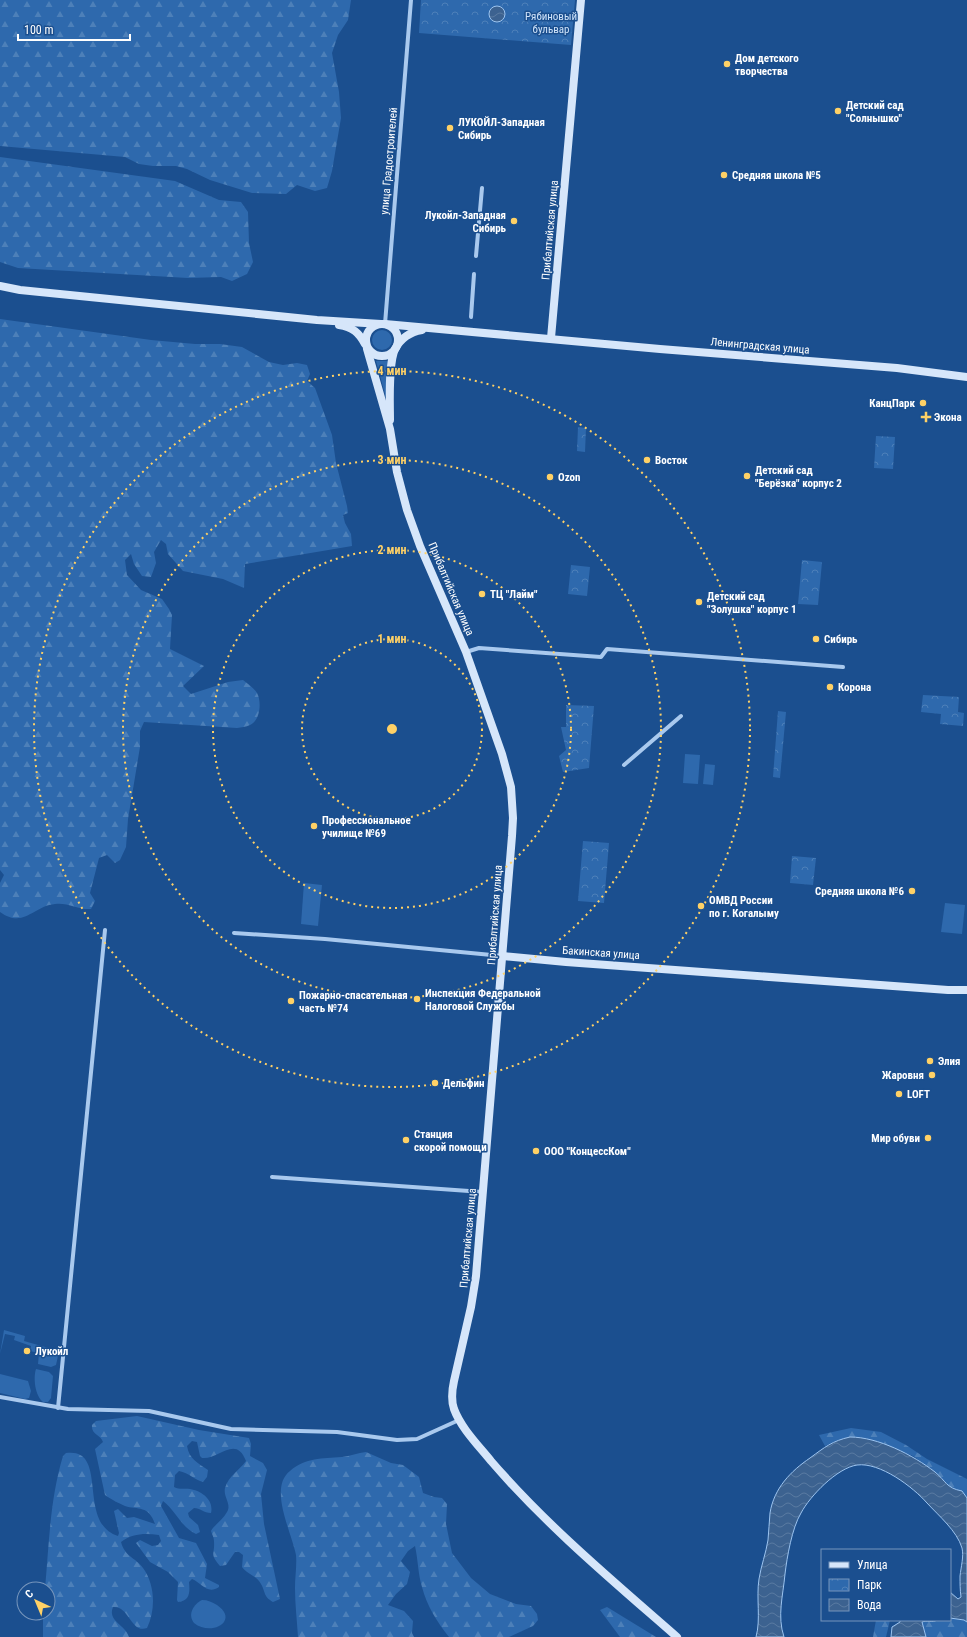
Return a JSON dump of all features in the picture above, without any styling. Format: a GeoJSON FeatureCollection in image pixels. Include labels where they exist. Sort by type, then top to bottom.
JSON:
{"type":"FeatureCollection","features":[{"type":"Feature","properties":{"kind":"street","name":"улица Градостроителей"},"geometry":{"type":"LineString","coordinates":[[383,324],[411,0]]}},
{"type":"Feature","properties":{"kind":"street","name":"Прибалтийская улица"},"geometry":{"type":"LineString","coordinates":[[551,338],[581,0]]}},
{"type":"Feature","properties":{"kind":"street"},"geometry":{"type":"LineString","coordinates":[[476,256],[482,188]]}},
{"type":"Feature","properties":{"kind":"street"},"geometry":{"type":"LineString","coordinates":[[471,318],[474,274]]}},
{"type":"Feature","properties":{"kind":"street"},"geometry":{"type":"LineString","coordinates":[[0,286],[20,290],[317,320],[551,338]]}},
{"type":"Feature","properties":{"kind":"street"},"geometry":{"type":"LineString","coordinates":[[317,320],[342,325],[355,330],[373,354],[381,356],[389,355],[406,335],[428,328]]}},
{"type":"Feature","properties":{"kind":"street"},"geometry":{"type":"LineString","coordinates":[[367,347],[365,338],[368,331],[374,326],[383,324],[392,328],[397,334],[398,342],[395,349]]}},
{"type":"Feature","properties":{"kind":"street","name":"Ленинградская улица"},"geometry":{"type":"LineString","coordinates":[[551,338],[660,349],[897,368],[967,377]]}},
{"type":"Feature","properties":{"kind":"street","name":"Прибалтийская улица"},"geometry":{"type":"LineString","coordinates":[[367,347],[388,410]]}},
{"type":"Feature","properties":{"kind":"street","name":"Прибалтийская улица"},"geometry":{"type":"LineString","coordinates":[[395,349],[388,410],[397,472],[407,510],[420,546],[466,652],[502,754],[511,787],[513,818],[474,1292],[452,1390],[454,1408],[460,1420],[477,1445],[538,1512],[677,1637]]}},
{"type":"Feature","properties":{"kind":"street"},"geometry":{"type":"LineString","coordinates":[[466,652],[479,648],[601,657],[607,649],[843,666]]}},
{"type":"Feature","properties":{"kind":"street"},"geometry":{"type":"LineString","coordinates":[[624,764],[681,716]]}},
{"type":"Feature","properties":{"kind":"street"},"geometry":{"type":"LineString","coordinates":[[58,1408],[105,930]]}},
{"type":"Feature","properties":{"kind":"street","name":"Бакинская улица"},"geometry":{"type":"LineString","coordinates":[[234,933],[325,939],[580,963],[948,990],[967,990]]}},
{"type":"Feature","properties":{"kind":"street"},"geometry":{"type":"LineString","coordinates":[[272,1177],[483,1192]]}},
{"type":"Feature","properties":{"kind":"street"},"geometry":{"type":"LineString","coordinates":[[0,1397],[58,1408],[149,1411],[231,1429],[336,1432],[405,1441],[417,1439],[460,1420]]}},
{"type":"Feature","properties":{"kind":"green space"},"geometry":{"type":"Polygon","coordinates":[[[0,0],[351,0],[348,20],[338,35],[332,53],[339,92],[341,118],[332,171],[327,188],[315,191],[297,185],[286,194],[252,193],[210,180],[187,169],[176,166],[153,166],[139,164],[125,157],[0,146],[0,0]]]}},
{"type":"Feature","properties":{"kind":"green space","name":"Рябиновый бульвар"},"geometry":{"type":"Polygon","coordinates":[[[421,0],[575,0],[571,45],[419,33],[421,0]]]}},
{"type":"Feature","properties":{"kind":"green space"},"geometry":{"type":"Polygon","coordinates":[[[0,157],[175,181],[219,200],[241,202],[248,212],[249,243],[253,262],[247,274],[232,281],[221,277],[188,278],[18,268],[0,262],[0,157]]]}},
{"type":"Feature","properties":{"kind":"green space"},"geometry":{"type":"Polygon","coordinates":[[[0,319],[151,340],[195,344],[220,344],[242,347],[269,362],[283,365],[297,363],[307,365],[310,374],[307,381],[315,388],[332,435],[336,463],[348,513],[343,515],[345,523],[351,534],[352,546],[245,564],[244,588],[223,579],[183,571],[168,554],[166,544],[161,540],[154,552],[156,563],[151,577],[142,576],[134,564],[131,554],[125,560],[127,575],[141,590],[162,599],[169,609],[172,615],[170,649],[204,666],[183,686],[191,694],[228,682],[243,680],[253,688],[259,697],[260,706],[258,715],[256,720],[250,725],[237,728],[144,722],[140,731],[140,747],[128,819],[126,847],[120,860],[115,863],[107,855],[99,858],[90,893],[95,901],[91,909],[64,904],[55,904],[40,908],[28,915],[16,918],[8,917],[0,912],[0,883],[4,875],[0,870],[0,319]]]}},
{"type":"Feature","properties":{"kind":"green space"},"geometry":{"type":"Polygon","coordinates":[[[378,330],[386,330],[392,336],[392,344],[386,350],[378,350],[372,344],[372,336],[378,330]]]}},
{"type":"Feature","properties":{"kind":"green space"},"geometry":{"type":"Polygon","coordinates":[[[376,361],[389,361],[386,398],[376,361]]]}},
{"type":"Feature","properties":{"kind":"green space"},"geometry":{"type":"Polygon","coordinates":[[[578,427],[586,428],[585,452],[577,451],[578,427]]]}},
{"type":"Feature","properties":{"kind":"green space"},"geometry":{"type":"Polygon","coordinates":[[[876,436],[895,437],[893,469],[874,468],[876,436]]]}},
{"type":"Feature","properties":{"kind":"green space"},"geometry":{"type":"Polygon","coordinates":[[[802,560],[822,562],[818,605],[798,604],[802,560]]]}},
{"type":"Feature","properties":{"kind":"green space"},"geometry":{"type":"Polygon","coordinates":[[[571,565],[590,567],[587,596],[568,594],[571,565]]]}},
{"type":"Feature","properties":{"kind":"green space"},"geometry":{"type":"Polygon","coordinates":[[[923,695],[959,697],[958,712],[964,713],[963,726],[940,724],[941,714],[921,712],[923,695]]]}},
{"type":"Feature","properties":{"kind":"green space"},"geometry":{"type":"Polygon","coordinates":[[[566,705],[594,706],[589,768],[563,772],[559,756],[566,750],[561,727],[566,727],[566,705]]]}},
{"type":"Feature","properties":{"kind":"green space"},"geometry":{"type":"Polygon","coordinates":[[[778,711],[786,712],[780,778],[773,777],[778,711]]]}},
{"type":"Feature","properties":{"kind":"green space"},"geometry":{"type":"Polygon","coordinates":[[[685,754],[700,755],[698,784],[683,783],[685,754]]]}},
{"type":"Feature","properties":{"kind":"green space"},"geometry":{"type":"Polygon","coordinates":[[[705,764],[715,765],[713,785],[703,784],[705,764]]]}},
{"type":"Feature","properties":{"kind":"green space"},"geometry":{"type":"Polygon","coordinates":[[[583,841],[609,843],[604,903],[578,901],[583,841]]]}},
{"type":"Feature","properties":{"kind":"green space"},"geometry":{"type":"Polygon","coordinates":[[[792,856],[816,858],[813,885],[790,883],[792,856]]]}},
{"type":"Feature","properties":{"kind":"green space"},"geometry":{"type":"Polygon","coordinates":[[[304,883],[322,885],[318,926],[301,924],[304,883]]]}},
{"type":"Feature","properties":{"kind":"green space"},"geometry":{"type":"Polygon","coordinates":[[[945,903],[965,905],[962,934],[941,932],[945,903]]]}},
{"type":"Feature","properties":{"kind":"green space"},"geometry":{"type":"Polygon","coordinates":[[[4,1330],[25,1336],[24,1341],[52,1349],[58,1356],[56,1365],[51,1367],[38,1364],[39,1353],[30,1351],[31,1346],[14,1340],[15,1336],[5,1334],[0,1354],[4,1330]]]}},
{"type":"Feature","properties":{"kind":"green space"},"geometry":{"type":"Polygon","coordinates":[[[36,1369],[49,1372],[53,1376],[51,1398],[48,1402],[43,1402],[36,1391],[36,1369]]]}},
{"type":"Feature","properties":{"kind":"green space"},"geometry":{"type":"Polygon","coordinates":[[[0,1374],[28,1381],[31,1391],[29,1398],[25,1399],[0,1393],[0,1374]]]}},
{"type":"Feature","properties":{"kind":"green space"},"geometry":{"type":"Polygon","coordinates":[[[137,1416],[199,1430],[249,1438],[251,1444],[250,1456],[263,1463],[267,1470],[261,1494],[264,1524],[280,1599],[273,1602],[268,1598],[259,1581],[242,1567],[243,1555],[239,1552],[235,1552],[226,1565],[220,1566],[213,1554],[214,1540],[211,1531],[227,1512],[229,1506],[225,1494],[225,1488],[232,1476],[246,1461],[242,1453],[237,1449],[232,1449],[208,1458],[202,1458],[200,1456],[197,1442],[192,1441],[187,1446],[188,1450],[194,1460],[208,1470],[207,1477],[203,1482],[179,1471],[175,1475],[174,1487],[194,1490],[203,1494],[211,1504],[211,1513],[194,1508],[188,1513],[189,1517],[198,1525],[200,1532],[196,1534],[182,1523],[172,1509],[163,1501],[161,1506],[179,1538],[196,1543],[207,1564],[205,1578],[219,1585],[219,1587],[211,1590],[205,1588],[192,1579],[189,1582],[189,1592],[187,1598],[178,1602],[178,1582],[168,1572],[150,1562],[136,1543],[140,1540],[152,1546],[158,1545],[161,1541],[159,1535],[134,1535],[121,1542],[125,1551],[143,1568],[150,1582],[153,1605],[147,1628],[142,1629],[137,1627],[123,1610],[113,1607],[113,1616],[129,1637],[43,1637],[43,1621],[56,1621],[56,1581],[46,1581],[55,1489],[63,1456],[66,1453],[79,1454],[87,1462],[91,1473],[98,1517],[106,1528],[118,1536],[119,1533],[114,1511],[118,1509],[127,1518],[134,1517],[155,1524],[150,1514],[143,1509],[125,1506],[105,1495],[95,1449],[103,1442],[92,1428],[92,1425],[96,1421],[137,1416]]]}},
{"type":"Feature","properties":{"kind":"green space"},"geometry":{"type":"Polygon","coordinates":[[[851,1428],[881,1432],[906,1445],[927,1459],[967,1479],[967,1498],[962,1491],[952,1489],[936,1473],[913,1456],[897,1450],[838,1440],[825,1446],[819,1435],[851,1428]]]}},
{"type":"Feature","properties":{"kind":"green space"},"geometry":{"type":"Polygon","coordinates":[[[366,1452],[391,1463],[403,1465],[419,1477],[423,1493],[442,1498],[447,1504],[446,1524],[452,1553],[471,1578],[490,1594],[516,1604],[531,1606],[537,1614],[538,1620],[533,1626],[509,1637],[449,1637],[433,1614],[424,1594],[415,1546],[408,1551],[401,1561],[410,1572],[407,1584],[396,1594],[388,1605],[404,1611],[413,1621],[412,1633],[414,1637],[298,1637],[295,1594],[296,1555],[281,1499],[281,1488],[284,1479],[296,1466],[308,1461],[345,1457],[366,1452]]]}},
{"type":"Feature","properties":{"kind":"green space"},"geometry":{"type":"Polygon","coordinates":[[[202,1600],[217,1605],[226,1617],[220,1625],[215,1628],[201,1627],[192,1620],[192,1610],[196,1604],[202,1600]]]}},
{"type":"Feature","properties":{"kind":"green space"},"geometry":{"type":"Polygon","coordinates":[[[607,1607],[656,1637],[620,1637],[600,1610],[607,1607]]]}},
{"type":"Feature","properties":{"kind":"green space"},"geometry":{"type":"Polygon","coordinates":[[[951,1618],[965,1620],[967,1622],[967,1637],[926,1637],[922,1622],[951,1621],[951,1618]]]}},
{"type":"Feature","properties":{"kind":"green space"},"geometry":{"type":"Polygon","coordinates":[[[876,1621],[890,1621],[886,1637],[873,1637],[876,1621]]]}},
{"type":"Feature","properties":{"kind":"water"},"geometry":{"type":"Polygon","coordinates":[[[494,6],[500,6],[505,11],[503,20],[500,22],[494,22],[489,17],[489,11],[494,6]]]}},
{"type":"Feature","properties":{"kind":"water"},"geometry":{"type":"Polygon","coordinates":[[[850,1437],[861,1438],[895,1448],[916,1459],[935,1472],[949,1486],[962,1491],[967,1498],[967,1622],[964,1620],[951,1618],[951,1593],[958,1599],[961,1597],[960,1576],[963,1551],[956,1536],[947,1524],[905,1483],[886,1471],[876,1467],[857,1465],[841,1471],[817,1491],[805,1506],[798,1519],[789,1551],[782,1598],[781,1621],[784,1637],[756,1637],[758,1623],[759,1579],[768,1540],[770,1513],[775,1496],[784,1481],[796,1469],[838,1440],[850,1437]]]}},
{"type":"Feature","properties":{"kind":"water"},"geometry":{"type":"Polygon","coordinates":[[[926,1621],[922,1622],[926,1637],[891,1637],[892,1627],[900,1622],[926,1621]]]}},
{"type":"Feature","properties":{"kind":"place","name":"Дом детского творчества"},"geometry":{"type":"Point","coordinates":[727,64]}},
{"type":"Feature","properties":{"kind":"place","name":"Детский сад \"Солнышко\""},"geometry":{"type":"Point","coordinates":[838,111]}},
{"type":"Feature","properties":{"kind":"place","name":"ЛУКОЙЛ-Западная Сибирь"},"geometry":{"type":"Point","coordinates":[450,128]}},
{"type":"Feature","properties":{"kind":"place","name":"Средняя школа №5"},"geometry":{"type":"Point","coordinates":[724,175]}},
{"type":"Feature","properties":{"kind":"place","name":"Лукойл-Западная Сибирь"},"geometry":{"type":"Point","coordinates":[514,221]}},
{"type":"Feature","properties":{"kind":"place","name":"КанцПарк"},"geometry":{"type":"Point","coordinates":[923,403]}},
{"type":"Feature","properties":{"kind":"place","name":"Экона"},"geometry":{"type":"Point","coordinates":[926,417]}},
{"type":"Feature","properties":{"kind":"place","name":"Восток"},"geometry":{"type":"Point","coordinates":[647,460]}},
{"type":"Feature","properties":{"kind":"place","name":"Детский сад \"Берёзка\" корпус 2"},"geometry":{"type":"Point","coordinates":[747,476]}},
{"type":"Feature","properties":{"kind":"place","name":"Ozon"},"geometry":{"type":"Point","coordinates":[550,477]}},
{"type":"Feature","properties":{"kind":"place","name":"ТЦ \"Лайм\""},"geometry":{"type":"Point","coordinates":[482,594]}},
{"type":"Feature","properties":{"kind":"place","name":"Детский сад \"Золушка\" корпус 1"},"geometry":{"type":"Point","coordinates":[699,602]}},
{"type":"Feature","properties":{"kind":"place","name":"Сибирь"},"geometry":{"type":"Point","coordinates":[816,639]}},
{"type":"Feature","properties":{"kind":"place","name":"Корона"},"geometry":{"type":"Point","coordinates":[830,687]}},
{"type":"Feature","properties":{"kind":"place","name":"Профессиональное училище №69"},"geometry":{"type":"Point","coordinates":[314,826]}},
{"type":"Feature","properties":{"kind":"place","name":"Средняя школа №6"},"geometry":{"type":"Point","coordinates":[912,891]}},
{"type":"Feature","properties":{"kind":"place","name":"ОМВД России по г. Когалыму"},"geometry":{"type":"Point","coordinates":[701,906]}},
{"type":"Feature","properties":{"kind":"place","name":"Инспекция Федеральной Налоговой Службы"},"geometry":{"type":"Point","coordinates":[417,999]}},
{"type":"Feature","properties":{"kind":"place","name":"Пожарно-спасательная часть №74"},"geometry":{"type":"Point","coordinates":[291,1001]}},
{"type":"Feature","properties":{"kind":"place","name":"Элия"},"geometry":{"type":"Point","coordinates":[930,1061]}},
{"type":"Feature","properties":{"kind":"place","name":"Жаровня"},"geometry":{"type":"Point","coordinates":[932,1075]}},
{"type":"Feature","properties":{"kind":"place","name":"Дельфин"},"geometry":{"type":"Point","coordinates":[435,1083]}},
{"type":"Feature","properties":{"kind":"place","name":"LOFT"},"geometry":{"type":"Point","coordinates":[899,1094]}},
{"type":"Feature","properties":{"kind":"place","name":"Мир обуви"},"geometry":{"type":"Point","coordinates":[928,1138]}},
{"type":"Feature","properties":{"kind":"place","name":"Станция скорой помощи"},"geometry":{"type":"Point","coordinates":[406,1140]}},
{"type":"Feature","properties":{"kind":"place","name":"ООО \"КонцессКом\""},"geometry":{"type":"Point","coordinates":[536,1151]}},
{"type":"Feature","properties":{"kind":"place","name":"Лукойл"},"geometry":{"type":"Point","coordinates":[27,1351]}}]}
